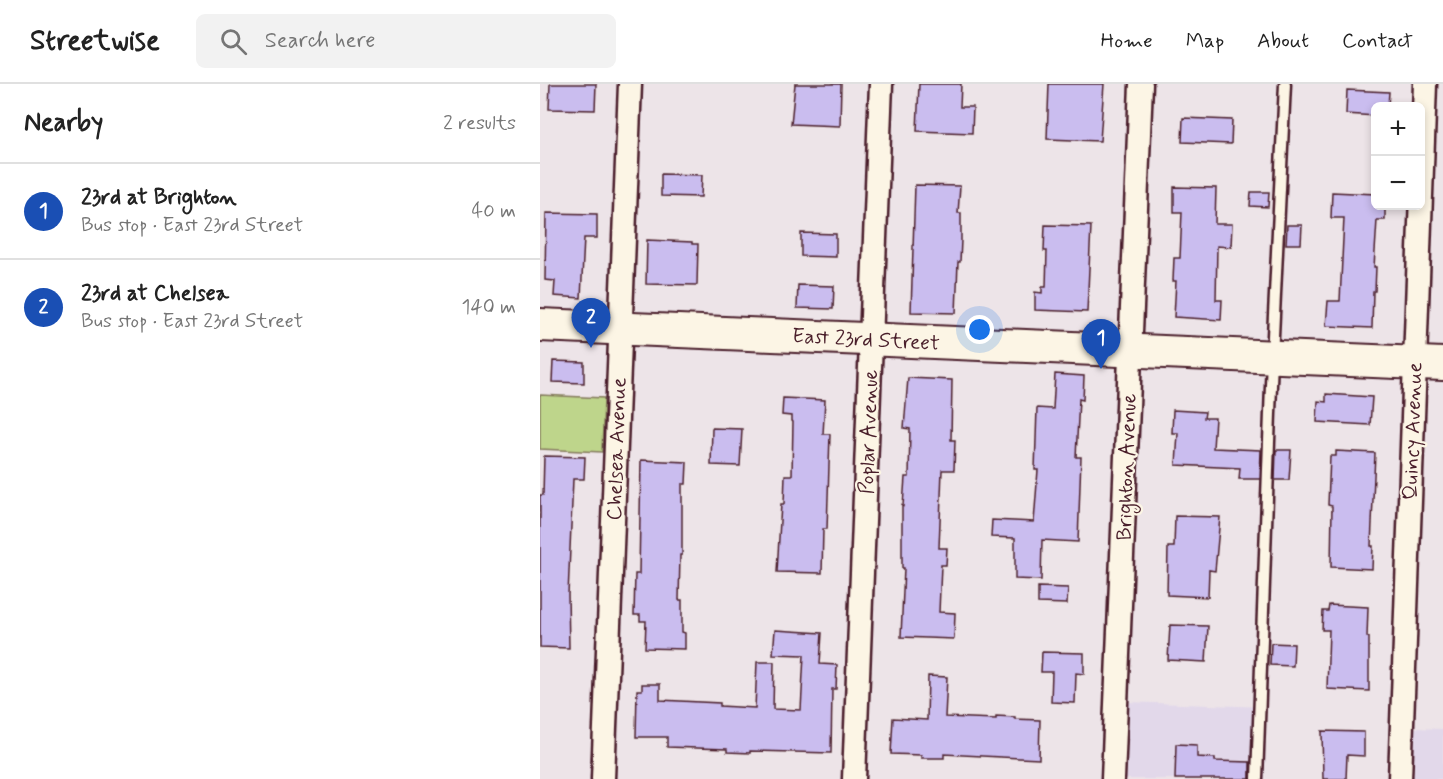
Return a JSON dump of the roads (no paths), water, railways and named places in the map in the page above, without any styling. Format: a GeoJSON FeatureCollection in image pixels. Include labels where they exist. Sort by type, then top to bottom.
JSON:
{"type":"FeatureCollection","features":[{"type":"Feature","properties":{"kind":"main road","name":"East 23rd Street"},"geometry":{"type":"LineString","coordinates":[[540,325],[1429,363]]}},
{"type":"Feature","properties":{"kind":"street","name":"Chelsea Avenue"},"geometry":{"type":"LineString","coordinates":[[603,779],[630,84]]}},
{"type":"Feature","properties":{"kind":"street","name":"Poplar Avenue"},"geometry":{"type":"LineString","coordinates":[[854,779],[881,84]]}},
{"type":"Feature","properties":{"kind":"street","name":"Brighton Avenue"},"geometry":{"type":"LineString","coordinates":[[1113,779],[1141,84]]}},
{"type":"Feature","properties":{"kind":"street","name":"Quincy Avenue"},"geometry":{"type":"LineString","coordinates":[[1400,779],[1429,363],[1425,84]]}},
{"type":"Feature","properties":{"kind":"lane"},"geometry":{"type":"LineString","coordinates":[[1257,779],[1272,357],[1286,84]]}},
{"type":"Feature","properties":{"kind":"place","name":"23rd at Chelsea"},"geometry":{"type":"Point","coordinates":[591,348]}},
{"type":"Feature","properties":{"kind":"place","name":"23rd at Brighton"},"geometry":{"type":"Point","coordinates":[1101,369]}}]}
